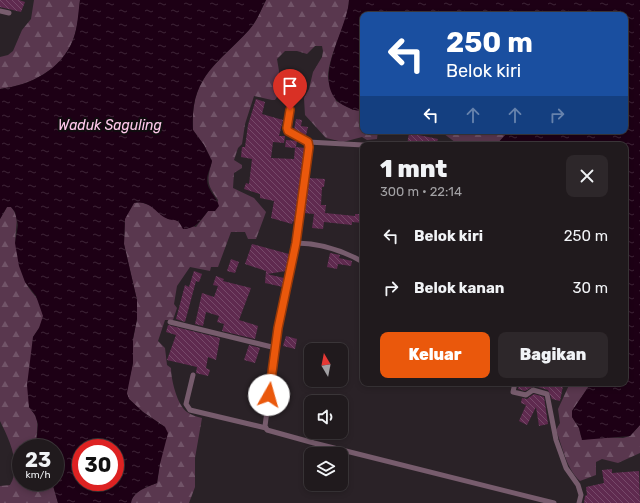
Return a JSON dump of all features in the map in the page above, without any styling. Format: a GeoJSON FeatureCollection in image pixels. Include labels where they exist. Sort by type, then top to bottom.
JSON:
{"type":"FeatureCollection","features":[{"type":"Feature","properties":{"kind":"street"},"geometry":{"type":"LineString","coordinates":[[0,11],[9,13]]}},
{"type":"Feature","properties":{"kind":"street"},"geometry":{"type":"LineString","coordinates":[[290,110],[287,128],[288,131],[308,142],[360,145]]}},
{"type":"Feature","properties":{"kind":"street"},"geometry":{"type":"LineString","coordinates":[[266,428],[276,348],[305,187],[309,147],[308,142]]}},
{"type":"Feature","properties":{"kind":"street"},"geometry":{"type":"LineString","coordinates":[[296,243],[314,243],[350,255],[360,260]]}},
{"type":"Feature","properties":{"kind":"street"},"geometry":{"type":"LineString","coordinates":[[170,322],[276,348]]}},
{"type":"Feature","properties":{"kind":"street"},"geometry":{"type":"LineString","coordinates":[[193,374],[186,404],[190,410],[266,428],[270,431],[314,444],[554,503]]}},
{"type":"Feature","properties":{"kind":"street"},"geometry":{"type":"LineString","coordinates":[[514,386],[513,392],[526,395],[533,390],[547,394],[556,440],[566,468],[578,485],[581,495],[579,503]]}},
{"type":"Feature","properties":{"kind":"green space"},"geometry":{"type":"Polygon","coordinates":[[[34,0],[80,0],[75,35],[68,51],[53,68],[34,80],[0,89],[0,57],[8,55],[13,51],[22,30],[31,19],[34,0]]]}},
{"type":"Feature","properties":{"kind":"green space"},"geometry":{"type":"Polygon","coordinates":[[[266,0],[349,0],[348,9],[329,67],[328,80],[336,101],[353,110],[360,110],[360,134],[378,134],[377,139],[367,140],[362,137],[343,142],[326,138],[305,115],[304,98],[309,89],[313,72],[322,57],[322,46],[315,46],[307,54],[297,51],[285,51],[277,59],[279,71],[277,97],[275,100],[272,100],[254,96],[245,124],[242,144],[238,148],[234,160],[242,165],[242,168],[234,173],[233,188],[254,198],[266,212],[256,239],[248,239],[245,232],[231,232],[218,267],[211,267],[210,271],[190,267],[177,286],[174,304],[177,308],[173,320],[165,320],[158,341],[165,348],[167,365],[171,368],[173,385],[180,404],[183,409],[189,413],[202,418],[195,458],[195,487],[189,503],[131,503],[137,492],[157,483],[165,427],[143,412],[129,399],[126,393],[133,363],[133,339],[137,319],[137,300],[124,244],[125,218],[134,203],[140,202],[152,206],[168,219],[175,219],[180,223],[196,227],[208,211],[215,211],[218,200],[211,190],[209,182],[209,173],[212,161],[204,145],[193,130],[193,112],[196,97],[201,84],[208,73],[252,27],[266,0]]]}},
{"type":"Feature","properties":{"kind":"green space"},"geometry":{"type":"Polygon","coordinates":[[[444,134],[506,134],[499,142],[455,142],[444,134]]]}},
{"type":"Feature","properties":{"kind":"green space"},"geometry":{"type":"Polygon","coordinates":[[[7,207],[11,207],[17,221],[15,240],[24,278],[43,310],[41,325],[33,337],[29,407],[36,417],[36,439],[12,439],[12,450],[0,421],[0,219],[7,207]]]}},
{"type":"Feature","properties":{"kind":"green space"},"geometry":{"type":"Polygon","coordinates":[[[569,386],[589,386],[572,411],[572,417],[579,428],[582,440],[598,437],[623,438],[630,436],[640,425],[640,453],[618,463],[602,459],[596,462],[596,475],[580,481],[575,476],[568,464],[556,430],[560,423],[558,409],[569,386]]]}},
{"type":"Feature","properties":{"kind":"green space"},"geometry":{"type":"Polygon","coordinates":[[[12,480],[12,491],[55,491],[58,503],[0,503],[0,486],[10,485],[12,480]]]}},
{"type":"Feature","properties":{"kind":"water","name":"Waduk Saguling"},"geometry":{"type":"Polygon","coordinates":[[[80,0],[266,0],[252,27],[208,73],[201,84],[196,97],[193,112],[193,130],[204,145],[212,161],[207,184],[219,206],[215,211],[208,211],[195,226],[187,229],[183,229],[178,221],[168,219],[149,205],[140,203],[134,203],[125,219],[124,244],[137,300],[137,319],[133,339],[133,363],[127,393],[129,399],[143,412],[165,427],[168,433],[157,483],[137,492],[131,503],[58,503],[55,491],[64,491],[64,439],[37,439],[38,424],[35,415],[29,407],[27,385],[33,337],[39,328],[43,316],[36,296],[25,282],[19,266],[15,243],[18,225],[15,212],[11,207],[7,207],[0,219],[0,89],[34,80],[53,68],[68,51],[75,35],[80,0]]]}},
{"type":"Feature","properties":{"kind":"water"},"geometry":{"type":"Polygon","coordinates":[[[349,0],[640,0],[640,425],[630,436],[582,440],[579,428],[572,417],[572,411],[589,386],[628,386],[628,142],[499,142],[506,134],[628,134],[628,12],[360,12],[360,110],[357,110],[343,105],[333,96],[329,84],[329,70],[332,56],[347,12],[349,0]]]}},
{"type":"Feature","properties":{"kind":"building"},"geometry":{"type":"Polygon","coordinates":[[[0,0],[19,0],[25,2],[21,12],[0,7],[0,0]]]}},
{"type":"Feature","properties":{"kind":"building"},"geometry":{"type":"Polygon","coordinates":[[[256,99],[265,102],[262,114],[283,120],[279,136],[285,136],[284,143],[273,142],[271,158],[294,159],[295,148],[285,147],[286,140],[297,141],[296,147],[305,148],[295,222],[293,221],[292,224],[271,218],[274,201],[260,198],[260,194],[244,189],[246,183],[249,184],[252,159],[241,157],[242,147],[245,147],[248,125],[256,99]]]}},
{"type":"Feature","properties":{"kind":"building"},"geometry":{"type":"Polygon","coordinates":[[[296,119],[302,120],[301,126],[308,127],[306,135],[294,130],[296,119]]]}},
{"type":"Feature","properties":{"kind":"building"},"geometry":{"type":"Polygon","coordinates":[[[409,134],[438,139],[437,142],[408,142],[409,134]]]}},
{"type":"Feature","properties":{"kind":"building"},"geometry":{"type":"Polygon","coordinates":[[[309,178],[325,179],[324,187],[322,187],[321,205],[326,205],[325,213],[355,216],[355,214],[360,214],[360,223],[352,222],[352,225],[324,222],[323,229],[312,228],[314,214],[304,213],[309,178]]]}},
{"type":"Feature","properties":{"kind":"building"},"geometry":{"type":"Polygon","coordinates":[[[252,244],[289,254],[286,271],[267,274],[284,278],[283,287],[265,283],[266,271],[245,264],[252,244]]]}},
{"type":"Feature","properties":{"kind":"building"},"geometry":{"type":"Polygon","coordinates":[[[330,253],[340,255],[339,258],[352,261],[351,266],[338,264],[337,269],[327,267],[330,253]]]}},
{"type":"Feature","properties":{"kind":"building"},"geometry":{"type":"Polygon","coordinates":[[[231,259],[239,262],[235,273],[227,271],[231,259]]]}},
{"type":"Feature","properties":{"kind":"building"},"geometry":{"type":"Polygon","coordinates":[[[194,271],[202,274],[199,282],[196,281],[185,322],[176,319],[185,285],[189,287],[194,271]]]}},
{"type":"Feature","properties":{"kind":"building"},"geometry":{"type":"Polygon","coordinates":[[[216,276],[224,279],[223,281],[251,288],[239,320],[258,326],[255,339],[222,331],[224,324],[217,322],[219,316],[206,312],[203,326],[195,324],[202,293],[214,297],[218,286],[213,285],[216,276]]]}},
{"type":"Feature","properties":{"kind":"building"},"geometry":{"type":"Polygon","coordinates":[[[168,325],[220,338],[216,360],[208,357],[206,368],[210,370],[208,376],[196,373],[197,367],[167,360],[176,335],[166,332],[168,325]]]}},
{"type":"Feature","properties":{"kind":"building"},"geometry":{"type":"Polygon","coordinates":[[[286,336],[297,339],[295,349],[283,346],[286,336]]]}},
{"type":"Feature","properties":{"kind":"building"},"geometry":{"type":"Polygon","coordinates":[[[249,345],[260,348],[255,363],[244,360],[249,345]]]}},
{"type":"Feature","properties":{"kind":"building"},"geometry":{"type":"Polygon","coordinates":[[[518,386],[534,386],[525,391],[518,389],[518,386]]]}},
{"type":"Feature","properties":{"kind":"building"},"geometry":{"type":"Polygon","coordinates":[[[534,386],[563,386],[560,401],[552,399],[548,390],[534,386]]]}},
{"type":"Feature","properties":{"kind":"building"},"geometry":{"type":"Polygon","coordinates":[[[534,394],[544,397],[548,424],[539,426],[536,407],[527,425],[519,421],[526,405],[521,403],[522,398],[527,399],[534,394]]]}},
{"type":"Feature","properties":{"kind":"building"},"geometry":{"type":"Polygon","coordinates":[[[612,469],[612,473],[639,471],[640,503],[584,503],[585,496],[587,495],[586,487],[604,483],[602,470],[612,469]]]}},
{"type":"Feature","properties":{"kind":"route"},"geometry":{"type":"LineString","coordinates":[[269,395],[278,328],[296,243],[305,187],[309,147],[308,142],[296,134],[288,131],[287,128],[290,110]]}}]}
